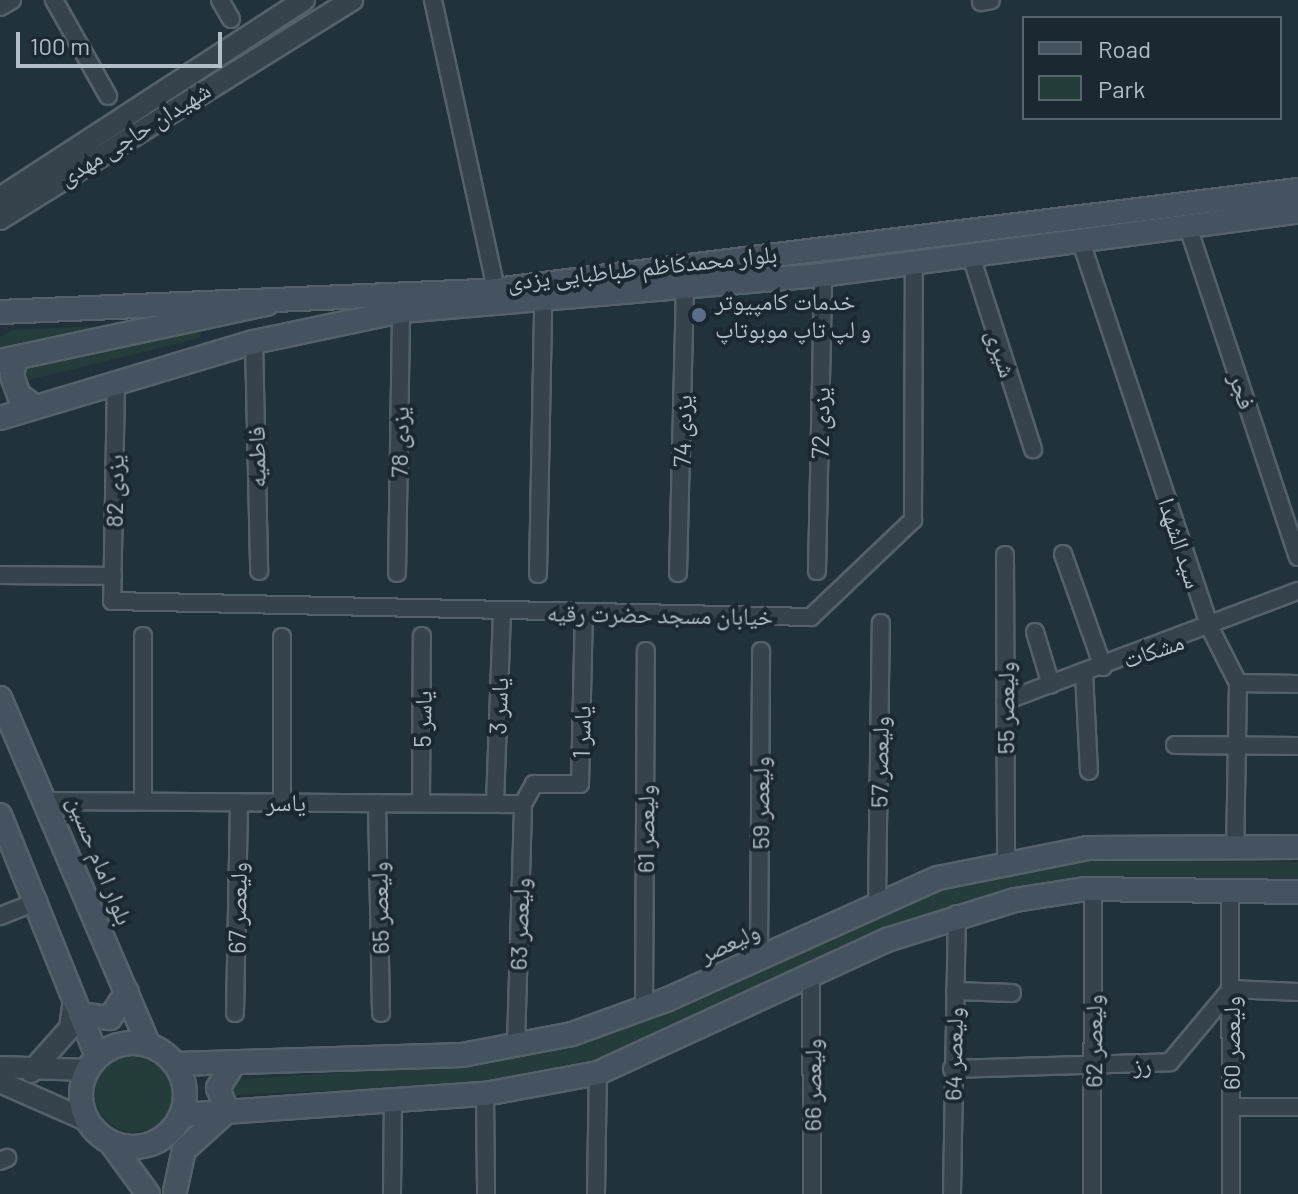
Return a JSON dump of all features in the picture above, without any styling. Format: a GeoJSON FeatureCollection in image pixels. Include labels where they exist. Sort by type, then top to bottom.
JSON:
{"type":"FeatureCollection","features":[{"type":"Feature","properties":{"kind":"main road"},"geometry":{"type":"LineString","coordinates":[[1287,206],[1298,192]]}},
{"type":"Feature","properties":{"kind":"main road","name":"بلوار محمدکاظم طباطبایی یزدی"},"geometry":{"type":"LineString","coordinates":[[1,311],[496,290],[1287,206]]}},
{"type":"Feature","properties":{"kind":"main road","name":"بلوار محمدکاظم طباطبایی یزدی"},"geometry":{"type":"LineString","coordinates":[[0,418],[254,342],[401,311],[543,304],[823,275],[1081,242],[1287,206]]}},
{"type":"Feature","properties":{"kind":"main road"},"geometry":{"type":"LineString","coordinates":[[35,407],[15,386],[8,359],[246,313],[278,298]]}},
{"type":"Feature","properties":{"kind":"main road","name":"بلوار امام حسین"},"geometry":{"type":"LineString","coordinates":[[0,698],[50,801],[148,1044]]}},
{"type":"Feature","properties":{"kind":"main road"},"geometry":{"type":"LineString","coordinates":[[0,815],[38,901],[77,1008],[92,1063]]}},
{"type":"Feature","properties":{"kind":"main road","name":"ولیعصر"},"geometry":{"type":"LineString","coordinates":[[176,1064],[383,1060],[516,1044],[644,1008],[877,900],[1006,861],[1088,848],[1298,847]]}},
{"type":"Feature","properties":{"kind":"main road"},"geometry":{"type":"LineString","coordinates":[[182,1115],[485,1094],[598,1073],[957,914],[1093,889],[1298,892]]}},
{"type":"Feature","properties":{"kind":"main road"},"geometry":{"type":"LineString","coordinates":[[77,1008],[110,1018],[127,992]]}},
{"type":"Feature","properties":{"kind":"main road"},"geometry":{"type":"LineString","coordinates":[[111,1143],[160,1141],[182,1115],[184,1080],[176,1064],[148,1044],[121,1044],[92,1063],[81,1087],[86,1120],[111,1143],[147,1192]]}},
{"type":"Feature","properties":{"kind":"main road"},"geometry":{"type":"LineString","coordinates":[[227,1111],[218,1088],[234,1063]]}},
{"type":"Feature","properties":{"kind":"main road"},"geometry":{"type":"LineString","coordinates":[[174,1187],[184,1150],[227,1111]]}},
{"type":"Feature","properties":{"kind":"main road"},"geometry":{"type":"LineString","coordinates":[[160,1141],[174,1187]]}},
{"type":"Feature","properties":{"kind":"main road"},"geometry":{"type":"LineString","coordinates":[[147,1192],[152,1178],[174,1187]]}},
{"type":"Feature","properties":{"kind":"street"},"geometry":{"type":"LineString","coordinates":[[0,7],[12,0]]}},
{"type":"Feature","properties":{"kind":"street"},"geometry":{"type":"LineString","coordinates":[[54,0],[108,96]]}},
{"type":"Feature","properties":{"kind":"street"},"geometry":{"type":"LineString","coordinates":[[220,0],[231,19]]}},
{"type":"Feature","properties":{"kind":"street","name":"شهیدان حاجی مهدی"},"geometry":{"type":"LineString","coordinates":[[0,198],[304,0]]}},
{"type":"Feature","properties":{"kind":"street","name":"شهیدان حاجی مهدی"},"geometry":{"type":"LineString","coordinates":[[0,219],[352,0]]}},
{"type":"Feature","properties":{"kind":"street"},"geometry":{"type":"LineString","coordinates":[[439,5],[496,290]]}},
{"type":"Feature","properties":{"kind":"street","name":"فجر"},"geometry":{"type":"LineString","coordinates":[[1187,224],[1298,557]]}},
{"type":"Feature","properties":{"kind":"street","name":"سید الشهدا"},"geometry":{"type":"LineString","coordinates":[[1081,242],[1211,630],[1238,683],[1235,848]]}},
{"type":"Feature","properties":{"kind":"street","name":"شیری"},"geometry":{"type":"LineString","coordinates":[[971,256],[1033,449]]}},
{"type":"Feature","properties":{"kind":"street","name":"خیابان مسجد حضرت رقیه"},"geometry":{"type":"LineString","coordinates":[[112,601],[811,617],[913,520],[914,263]]}},
{"type":"Feature","properties":{"kind":"street","name":"یزدی 72"},"geometry":{"type":"LineString","coordinates":[[817,571],[823,275]]}},
{"type":"Feature","properties":{"kind":"street","name":"یزدی 74"},"geometry":{"type":"LineString","coordinates":[[678,573],[685,289]]}},
{"type":"Feature","properties":{"kind":"street"},"geometry":{"type":"LineString","coordinates":[[538,574],[543,304]]}},
{"type":"Feature","properties":{"kind":"street","name":"یزدی 78"},"geometry":{"type":"LineString","coordinates":[[397,573],[401,311]]}},
{"type":"Feature","properties":{"kind":"street","name":"فاطمیه"},"geometry":{"type":"LineString","coordinates":[[254,342],[259,571]]}},
{"type":"Feature","properties":{"kind":"street","name":"یزدی 82"},"geometry":{"type":"LineString","coordinates":[[112,601],[116,381]]}},
{"type":"Feature","properties":{"kind":"street"},"geometry":{"type":"LineString","coordinates":[[1063,554],[1103,667]]}},
{"type":"Feature","properties":{"kind":"street","name":"ولیعصر 55"},"geometry":{"type":"LineString","coordinates":[[1005,555],[1006,861]]}},
{"type":"Feature","properties":{"kind":"street"},"geometry":{"type":"LineString","coordinates":[[0,575],[113,576]]}},
{"type":"Feature","properties":{"kind":"street","name":"مشکات"},"geometry":{"type":"LineString","coordinates":[[1005,701],[1211,630],[1298,591]]}},
{"type":"Feature","properties":{"kind":"street","name":"یاسر 3"},"geometry":{"type":"LineString","coordinates":[[495,803],[502,610]]}},
{"type":"Feature","properties":{"kind":"street","name":"یاسر 1"},"geometry":{"type":"LineString","coordinates":[[523,804],[534,784],[580,784],[584,612]]}},
{"type":"Feature","properties":{"kind":"street","name":"ولیعصر 57"},"geometry":{"type":"LineString","coordinates":[[877,900],[881,623]]}},
{"type":"Feature","properties":{"kind":"street"},"geometry":{"type":"LineString","coordinates":[[1035,632],[1051,685]]}},
{"type":"Feature","properties":{"kind":"street"},"geometry":{"type":"LineString","coordinates":[[143,636],[143,800]]}},
{"type":"Feature","properties":{"kind":"street","name":"یاسر 5"},"geometry":{"type":"LineString","coordinates":[[421,802],[422,636]]}},
{"type":"Feature","properties":{"kind":"street"},"geometry":{"type":"LineString","coordinates":[[282,637],[282,802]]}},
{"type":"Feature","properties":{"kind":"street","name":"ولیعصر 61"},"geometry":{"type":"LineString","coordinates":[[644,1008],[646,651]]}},
{"type":"Feature","properties":{"kind":"street","name":"ولیعصر 59"},"geometry":{"type":"LineString","coordinates":[[759,956],[761,651]]}},
{"type":"Feature","properties":{"kind":"street"},"geometry":{"type":"LineString","coordinates":[[1084,673],[1089,771]]}},
{"type":"Feature","properties":{"kind":"street"},"geometry":{"type":"LineString","coordinates":[[1238,683],[1298,684]]}},
{"type":"Feature","properties":{"kind":"street"},"geometry":{"type":"LineString","coordinates":[[1175,745],[1298,746]]}},
{"type":"Feature","properties":{"kind":"street","name":"یاسر"},"geometry":{"type":"LineString","coordinates":[[50,801],[523,804]]}},
{"type":"Feature","properties":{"kind":"street","name":"ولیعصر 67"},"geometry":{"type":"LineString","coordinates":[[235,1013],[239,802]]}},
{"type":"Feature","properties":{"kind":"street","name":"ولیعصر 65"},"geometry":{"type":"LineString","coordinates":[[377,803],[381,1013]]}},
{"type":"Feature","properties":{"kind":"street","name":"ولیعصر 63"},"geometry":{"type":"LineString","coordinates":[[516,1044],[523,804]]}},
{"type":"Feature","properties":{"kind":"street","name":"ولیعصر 62"},"geometry":{"type":"LineString","coordinates":[[1092,1194],[1093,889]]}},
{"type":"Feature","properties":{"kind":"street","name":"ولیعصر 60"},"geometry":{"type":"LineString","coordinates":[[1230,892],[1231,1194]]}},
{"type":"Feature","properties":{"kind":"street"},"geometry":{"type":"LineString","coordinates":[[0,916],[38,901]]}},
{"type":"Feature","properties":{"kind":"street","name":"ولیعصر 64"},"geometry":{"type":"LineString","coordinates":[[952,1194],[957,914]]}},
{"type":"Feature","properties":{"kind":"street","name":"ولیعصر 66"},"geometry":{"type":"LineString","coordinates":[[811,977],[812,1194]]}},
{"type":"Feature","properties":{"kind":"street"},"geometry":{"type":"LineString","coordinates":[[1231,989],[1298,992]]}},
{"type":"Feature","properties":{"kind":"street","name":"رز"},"geometry":{"type":"LineString","coordinates":[[952,1069],[1094,1067],[1170,1062],[1231,989]]}},
{"type":"Feature","properties":{"kind":"street"},"geometry":{"type":"LineString","coordinates":[[955,991],[1012,993]]}},
{"type":"Feature","properties":{"kind":"street"},"geometry":{"type":"LineString","coordinates":[[31,1072],[70,1028],[77,1008]]}},
{"type":"Feature","properties":{"kind":"street"},"geometry":{"type":"LineString","coordinates":[[0,1067],[31,1072],[92,1063]]}},
{"type":"Feature","properties":{"kind":"street"},"geometry":{"type":"LineString","coordinates":[[596,1194],[598,1073]]}},
{"type":"Feature","properties":{"kind":"street"},"geometry":{"type":"LineString","coordinates":[[0,1082],[86,1120]]}},
{"type":"Feature","properties":{"kind":"street"},"geometry":{"type":"LineString","coordinates":[[485,1094],[486,1194]]}},
{"type":"Feature","properties":{"kind":"street"},"geometry":{"type":"LineString","coordinates":[[392,1194],[393,1098]]}},
{"type":"Feature","properties":{"kind":"street"},"geometry":{"type":"LineString","coordinates":[[1231,1107],[1298,1107]]}},
{"type":"Feature","properties":{"kind":"green space"},"geometry":{"type":"Polygon","coordinates":[[[200,322],[200,338],[0,387],[0,337],[12,330],[200,322]]]}},
{"type":"Feature","properties":{"kind":"green space"},"geometry":{"type":"Polygon","coordinates":[[[1094,861],[1298,862],[1298,883],[1051,884],[584,1065],[482,1084],[229,1095],[231,1080],[488,1062],[581,1045],[687,1006],[939,891],[1020,868],[1094,861]]]}},
{"type":"Feature","properties":{"kind":"green space"},"geometry":{"type":"Polygon","coordinates":[[[134,1054],[149,1057],[162,1065],[170,1078],[173,1093],[170,1108],[162,1121],[149,1129],[134,1132],[119,1129],[106,1121],[98,1108],[95,1093],[98,1078],[106,1065],[119,1057],[134,1054]]]}},
{"type":"Feature","properties":{"kind":"place","name":"خدمات کامپیوتر و لپ تاپ موبوتاپ"},"geometry":{"type":"Point","coordinates":[699,315]}}]}
